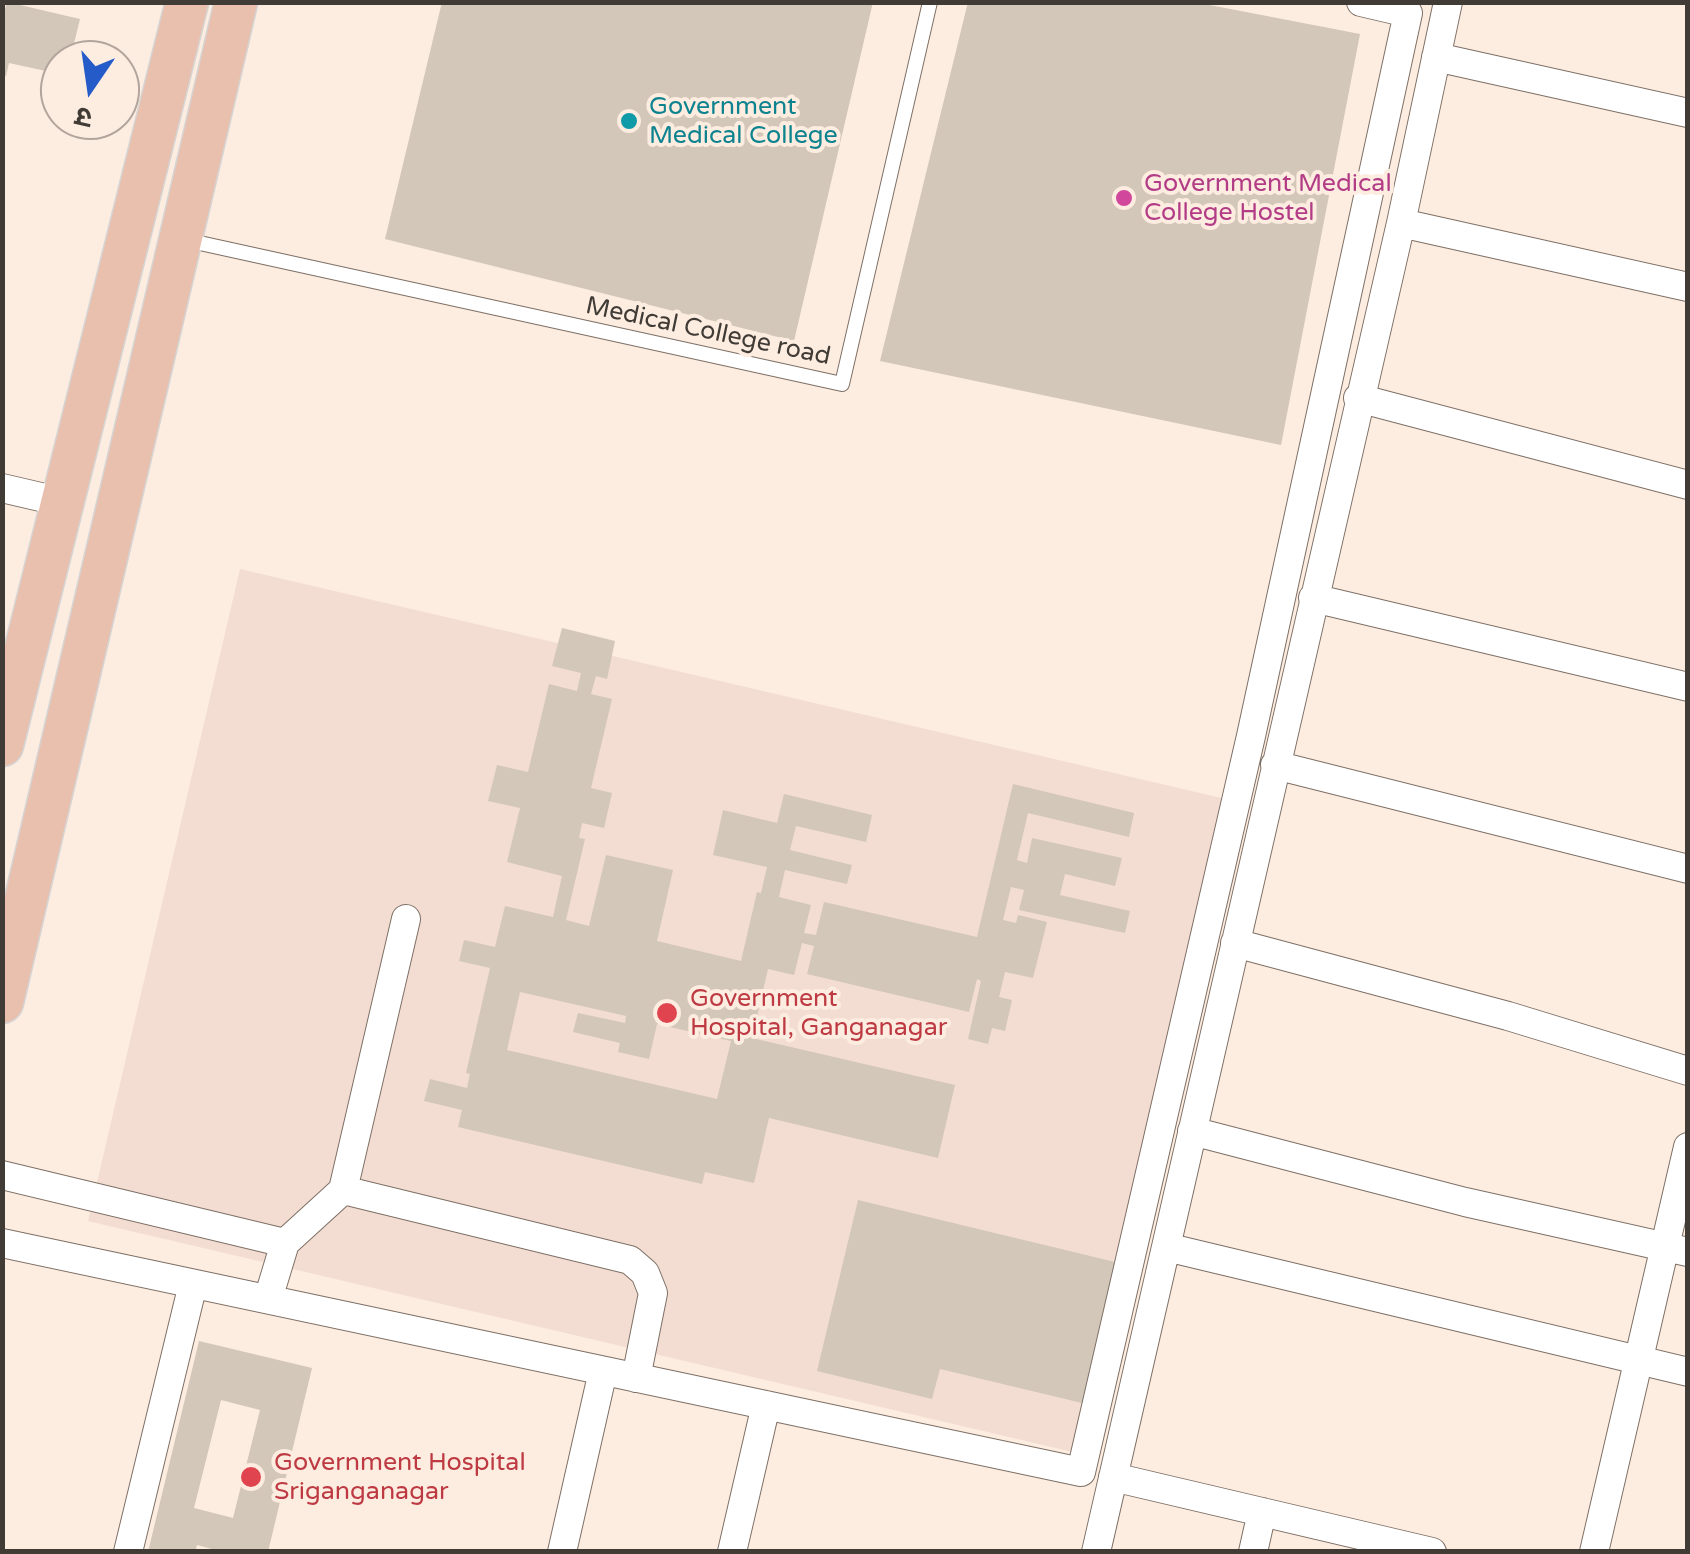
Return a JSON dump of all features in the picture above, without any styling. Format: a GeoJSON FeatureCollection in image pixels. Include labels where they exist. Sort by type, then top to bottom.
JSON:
{"type":"FeatureCollection","features":[{"type":"Feature","properties":{"kind":"main road"},"geometry":{"type":"LineString","coordinates":[[2,745],[187,2]]}},
{"type":"Feature","properties":{"kind":"main road"},"geometry":{"type":"LineString","coordinates":[[2,1002],[236,2]]}},
{"type":"Feature","properties":{"kind":"street"},"geometry":{"type":"LineString","coordinates":[[2,1243],[1080,1472],[1246,755],[1408,13],[1362,2]]}},
{"type":"Feature","properties":{"kind":"street"},"geometry":{"type":"LineString","coordinates":[[1096,1552],[1448,2]]}},
{"type":"Feature","properties":{"kind":"street"},"geometry":{"type":"LineString","coordinates":[[1436,57],[1688,113]]}},
{"type":"Feature","properties":{"kind":"street"},"geometry":{"type":"LineString","coordinates":[[1400,223],[1688,287]]}},
{"type":"Feature","properties":{"kind":"street"},"geometry":{"type":"LineString","coordinates":[[1358,398],[1688,485]]}},
{"type":"Feature","properties":{"kind":"street"},"geometry":{"type":"LineString","coordinates":[[2,488],[62,502]]}},
{"type":"Feature","properties":{"kind":"street"},"geometry":{"type":"LineString","coordinates":[[1313,598],[1688,688]]}},
{"type":"Feature","properties":{"kind":"street"},"geometry":{"type":"LineString","coordinates":[[1275,765],[1688,869]]}},
{"type":"Feature","properties":{"kind":"street"},"geometry":{"type":"LineString","coordinates":[[268,1299],[286,1243],[343,1190],[406,919]]}},
{"type":"Feature","properties":{"kind":"street"},"geometry":{"type":"LineString","coordinates":[[1235,942],[1508,1016],[1688,1071]]}},
{"type":"Feature","properties":{"kind":"street"},"geometry":{"type":"LineString","coordinates":[[1192,1131],[1465,1202],[1676,1250]]}},
{"type":"Feature","properties":{"kind":"street"},"geometry":{"type":"LineString","coordinates":[[1594,1552],[1638,1360],[1676,1250],[1688,1146]]}},
{"type":"Feature","properties":{"kind":"street"},"geometry":{"type":"LineString","coordinates":[[2,1175],[286,1243]]}},
{"type":"Feature","properties":{"kind":"street"},"geometry":{"type":"LineString","coordinates":[[343,1190],[630,1260],[644,1273],[653,1293],[636,1378]]}},
{"type":"Feature","properties":{"kind":"street"},"geometry":{"type":"LineString","coordinates":[[1166,1247],[1688,1372]]}},
{"type":"Feature","properties":{"kind":"street"},"geometry":{"type":"LineString","coordinates":[[128,1552],[193,1284]]}},
{"type":"Feature","properties":{"kind":"street"},"geometry":{"type":"LineString","coordinates":[[562,1552],[603,1371]]}},
{"type":"Feature","properties":{"kind":"street"},"geometry":{"type":"LineString","coordinates":[[732,1552],[766,1405]]}},
{"type":"Feature","properties":{"kind":"street"},"geometry":{"type":"LineString","coordinates":[[1114,1477],[1432,1552]]}},
{"type":"Feature","properties":{"kind":"street"},"geometry":{"type":"LineString","coordinates":[[1253,1552],[1262,1512]]}},
{"type":"Feature","properties":{"kind":"lane","name":"Medical College road"},"geometry":{"type":"LineString","coordinates":[[180,239],[842,384],[930,2]]}},
{"type":"Feature","properties":{"kind":"shaded area","name":"Government Hospital, Ganganagar"},"geometry":{"type":"Polygon","coordinates":[[[240,569],[1247,804],[1094,1457],[88,1221],[240,569]]]}},
{"type":"Feature","properties":{"kind":"building"},"geometry":{"type":"Polygon","coordinates":[[[7,2],[80,19],[75,40],[40,40],[40,70],[9,63],[6,76],[2,75],[2,20],[7,2]]]}},
{"type":"Feature","properties":{"kind":"building","name":"Government Medical College"},"geometry":{"type":"Polygon","coordinates":[[[442,2],[873,2],[794,341],[385,239],[442,2]]]}},
{"type":"Feature","properties":{"kind":"building","name":"Government Medical College Hostel"},"geometry":{"type":"Polygon","coordinates":[[[968,2],[1194,2],[1360,34],[1281,445],[880,361],[968,2]]]}},
{"type":"Feature","properties":{"kind":"building"},"geometry":{"type":"Polygon","coordinates":[[[562,628],[615,641],[607,679],[596,676],[591,694],[612,699],[591,788],[612,793],[604,828],[582,823],[579,838],[585,839],[566,920],[589,926],[606,855],[673,870],[657,941],[741,961],[767,867],[713,855],[723,810],[777,823],[784,794],[872,815],[866,842],[796,826],[790,850],[852,865],[847,884],[785,870],[779,897],[811,905],[804,933],[816,935],[824,902],[977,937],[1013,784],[1134,813],[1129,837],[1028,813],[1017,860],[1027,863],[1032,838],[1122,858],[1115,886],[1065,874],[1060,895],[1130,911],[1125,933],[1019,910],[1024,890],[1011,887],[1003,920],[1016,923],[1018,915],[1047,922],[1033,978],[1005,972],[999,997],[1012,1000],[1005,1031],[992,1028],[988,1044],[968,1039],[981,981],[977,979],[969,1012],[807,974],[814,946],[802,943],[794,975],[768,969],[752,1038],[955,1085],[938,1158],[769,1118],[754,1183],[705,1172],[702,1184],[458,1127],[462,1110],[424,1101],[430,1079],[467,1088],[470,1074],[466,1073],[490,968],[459,961],[464,940],[495,947],[505,906],[553,917],[562,876],[507,862],[520,808],[488,801],[497,765],[528,772],[549,684],[577,691],[581,673],[552,666],[562,628]],[[520,992],[507,1050],[717,1099],[731,1041],[657,1024],[649,1059],[618,1052],[620,1043],[573,1032],[578,1013],[625,1023],[626,1016],[520,992]]]}},
{"type":"Feature","properties":{"kind":"building"},"geometry":{"type":"Polygon","coordinates":[[[858,1200],[1115,1262],[1082,1403],[940,1369],[932,1399],[817,1371],[858,1200]]]}},
{"type":"Feature","properties":{"kind":"building"},"geometry":{"type":"Polygon","coordinates":[[[199,1341],[312,1368],[268,1552],[223,1552],[197,1545],[195,1552],[148,1552],[199,1341]],[[221,1400],[194,1508],[233,1518],[260,1410],[221,1400]]]}},
{"type":"Feature","properties":{"kind":"place","name":"Government Medical College"},"geometry":{"type":"Point","coordinates":[629,121]}},
{"type":"Feature","properties":{"kind":"place","name":"Government Medical College Hostel"},"geometry":{"type":"Point","coordinates":[1124,198]}},
{"type":"Feature","properties":{"kind":"place","name":"Government Hospital, Ganganagar"},"geometry":{"type":"Point","coordinates":[667,1013]}},
{"type":"Feature","properties":{"kind":"place","name":"Government Hospital Sriganganagar"},"geometry":{"type":"Point","coordinates":[251,1477]}}]}
